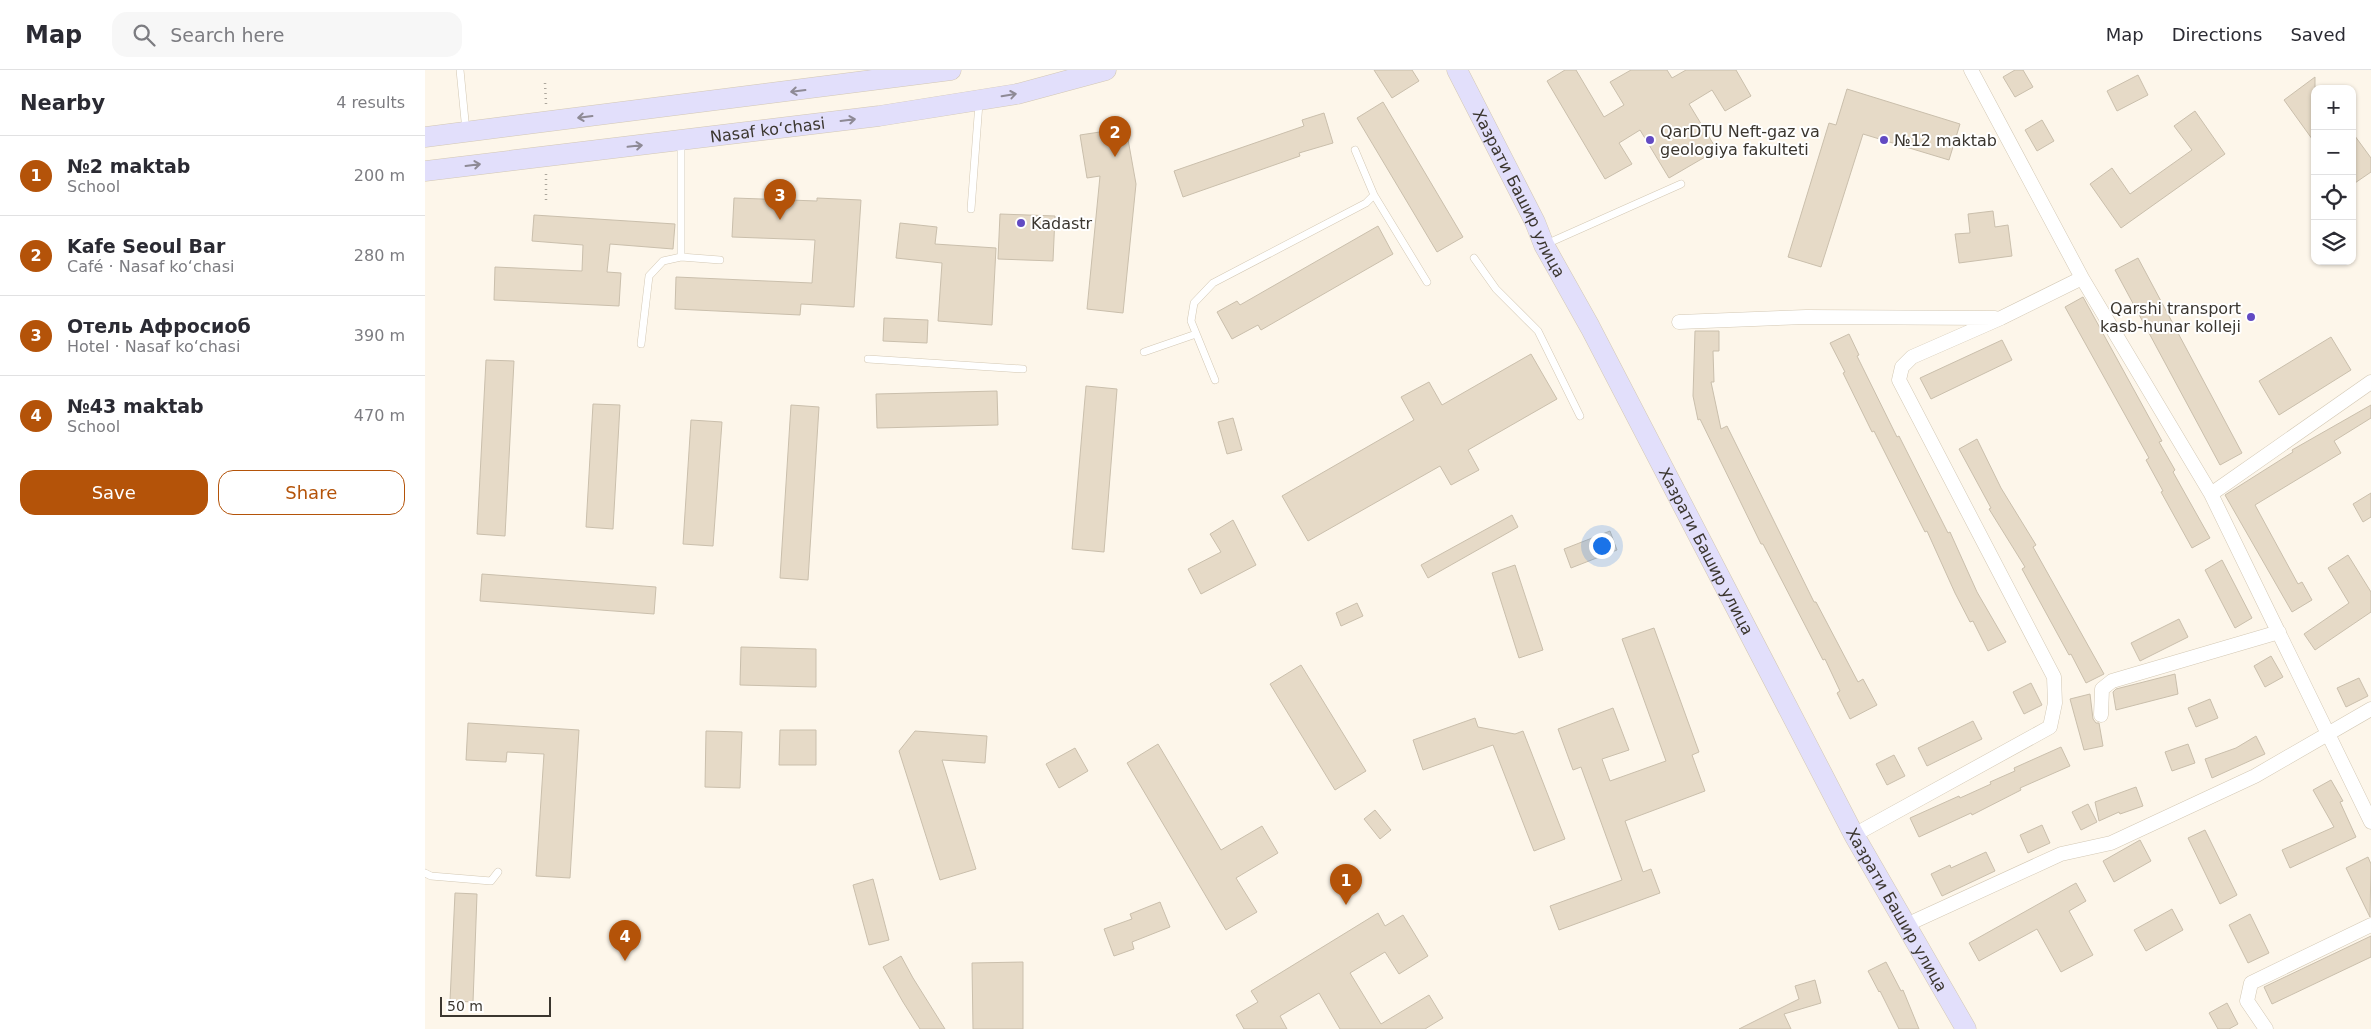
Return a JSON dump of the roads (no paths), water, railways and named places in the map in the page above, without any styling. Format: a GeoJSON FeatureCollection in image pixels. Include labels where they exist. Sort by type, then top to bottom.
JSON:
{"type":"FeatureCollection","features":[{"type":"Feature","properties":{"kind":"main road"},"geometry":{"type":"LineString","coordinates":[[425,137],[916,72],[951,70]]}},
{"type":"Feature","properties":{"kind":"main road","name":"Nasaf ko‘chasi"},"geometry":{"type":"LineString","coordinates":[[425,171],[879,116],[1017,94],[1106,70]]}},
{"type":"Feature","properties":{"kind":"main road","name":"Хазрати Башир улица"},"geometry":{"type":"LineString","coordinates":[[1457,70],[1535,222],[1544,245],[1590,327],[1855,835],[1966,1029]]}},
{"type":"Feature","properties":{"kind":"street"},"geometry":{"type":"LineString","coordinates":[[1971,70],[2082,278],[2211,494],[2371,822]]}},
{"type":"Feature","properties":{"kind":"street"},"geometry":{"type":"LineString","coordinates":[[1855,835],[2050,727],[2055,703],[2054,677],[1899,380],[1902,367],[1912,357],[2001,318],[2082,278]]}},
{"type":"Feature","properties":{"kind":"street"},"geometry":{"type":"LineString","coordinates":[[1679,322],[1806,317],[2001,318]]}},
{"type":"Feature","properties":{"kind":"street"},"geometry":{"type":"LineString","coordinates":[[2211,494],[2371,382]]}},
{"type":"Feature","properties":{"kind":"street"},"geometry":{"type":"LineString","coordinates":[[2101,715],[2103,689],[2113,681],[2279,632]]}},
{"type":"Feature","properties":{"kind":"street"},"geometry":{"type":"LineString","coordinates":[[1906,925],[2061,854],[2111,843],[2255,776],[2371,709]]}},
{"type":"Feature","properties":{"kind":"street"},"geometry":{"type":"LineString","coordinates":[[2266,1029],[2247,1001],[2251,983],[2371,925]]}},
{"type":"Feature","properties":{"kind":"lane"},"geometry":{"type":"LineString","coordinates":[[460,70],[466,131]]}},
{"type":"Feature","properties":{"kind":"lane"},"geometry":{"type":"LineString","coordinates":[[971,210],[979,100]]}},
{"type":"Feature","properties":{"kind":"lane"},"geometry":{"type":"LineString","coordinates":[[681,141],[681,257]]}},
{"type":"Feature","properties":{"kind":"lane"},"geometry":{"type":"LineString","coordinates":[[1355,150],[1374,195],[1427,282]]}},
{"type":"Feature","properties":{"kind":"lane"},"geometry":{"type":"LineString","coordinates":[[1544,245],[1681,184]]}},
{"type":"Feature","properties":{"kind":"lane"},"geometry":{"type":"LineString","coordinates":[[1215,380],[1191,321],[1194,303],[1213,283],[1365,203],[1374,195]]}},
{"type":"Feature","properties":{"kind":"lane"},"geometry":{"type":"LineString","coordinates":[[641,344],[649,276],[663,261],[681,257],[720,260]]}},
{"type":"Feature","properties":{"kind":"lane"},"geometry":{"type":"LineString","coordinates":[[1474,258],[1497,289],[1538,331],[1580,416]]}},
{"type":"Feature","properties":{"kind":"lane"},"geometry":{"type":"LineString","coordinates":[[1144,352],[1196,334]]}},
{"type":"Feature","properties":{"kind":"lane"},"geometry":{"type":"LineString","coordinates":[[868,359],[1023,369]]}},
{"type":"Feature","properties":{"kind":"lane"},"geometry":{"type":"LineString","coordinates":[[425,873],[431,876],[491,881],[498,872]]}},
{"type":"Feature","properties":{"kind":"place","name":"QarDTU Neft-gaz va geologiya fakulteti"},"geometry":{"type":"Point","coordinates":[1650,140]}},
{"type":"Feature","properties":{"kind":"place","name":"№12 maktab"},"geometry":{"type":"Point","coordinates":[1884,140]}},
{"type":"Feature","properties":{"kind":"place","name":"Kafe Seoul Bar"},"geometry":{"type":"Point","coordinates":[1115,157]}},
{"type":"Feature","properties":{"kind":"place","name":"Отель Афросиоб"},"geometry":{"type":"Point","coordinates":[780,220]}},
{"type":"Feature","properties":{"kind":"place","name":"Kadastr"},"geometry":{"type":"Point","coordinates":[1021,223]}},
{"type":"Feature","properties":{"kind":"place","name":"Qarshi transport kasb-hunar kolleji"},"geometry":{"type":"Point","coordinates":[2251,317]}},
{"type":"Feature","properties":{"kind":"place","name":"№2 maktab"},"geometry":{"type":"Point","coordinates":[1346,905]}},
{"type":"Feature","properties":{"kind":"place","name":"№43 maktab"},"geometry":{"type":"Point","coordinates":[625,961]}}]}
